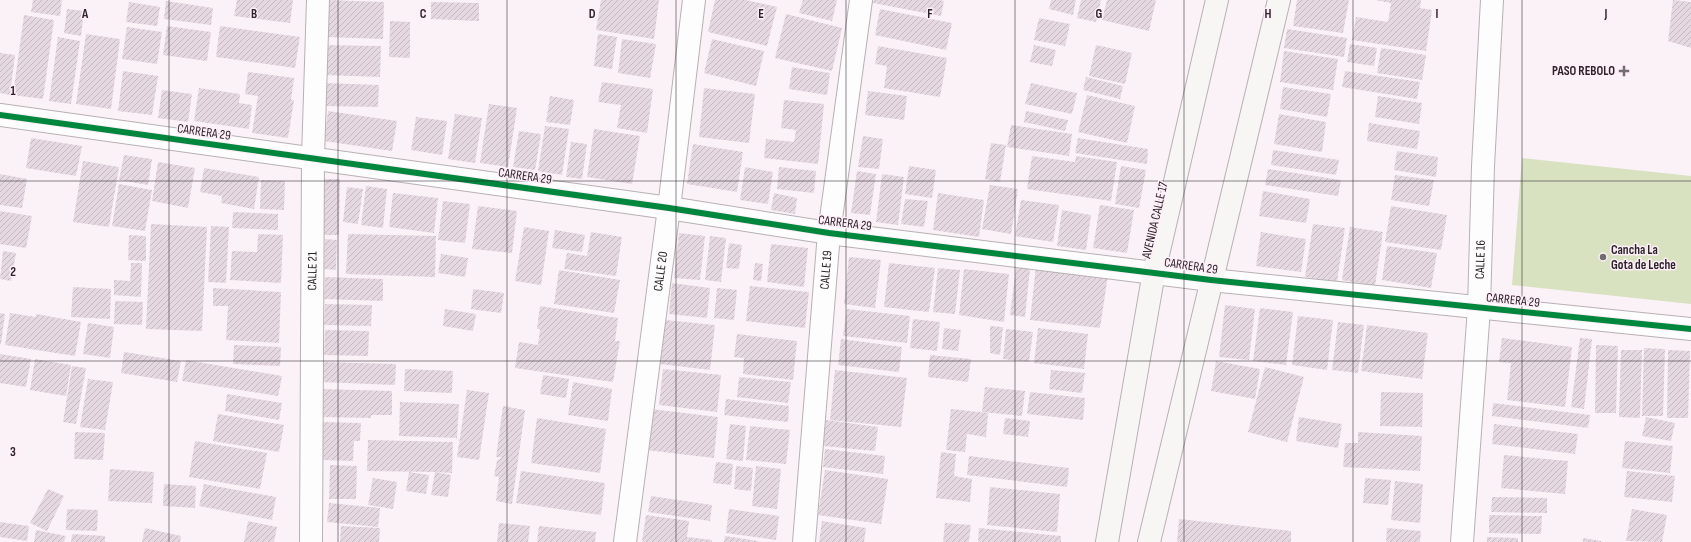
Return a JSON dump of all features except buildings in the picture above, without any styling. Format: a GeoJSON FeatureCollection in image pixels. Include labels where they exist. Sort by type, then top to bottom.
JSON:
{"type":"FeatureCollection","features":[{"type":"Feature","properties":{"kind":"main road","name":"AVENIDA CALLE 17"},"geometry":{"type":"LineString","coordinates":[[1107,542],[1154,272],[1217,0]]}},
{"type":"Feature","properties":{"kind":"main road"},"geometry":{"type":"LineString","coordinates":[[1149,542],[1279,0]]}},
{"type":"Feature","properties":{"kind":"street","name":"CALLE 21"},"geometry":{"type":"LineString","coordinates":[[311,542],[313,158],[318,0]]}},
{"type":"Feature","properties":{"kind":"street","name":"CALLE 20"},"geometry":{"type":"LineString","coordinates":[[625,542],[669,208],[694,0]]}},
{"type":"Feature","properties":{"kind":"street","name":"CALLE 19"},"geometry":{"type":"LineString","coordinates":[[804,542],[829,233],[861,0]]}},
{"type":"Feature","properties":{"kind":"street","name":"CALLE 16"},"geometry":{"type":"LineString","coordinates":[[1462,542],[1479,308],[1483,166],[1492,0]]}},
{"type":"Feature","properties":{"kind":"street","name":"CARRERA 29"},"geometry":{"type":"LineString","coordinates":[[0,115],[669,208],[829,233],[1211,280],[1691,329]]}},
{"type":"Feature","properties":{"kind":"green space","name":"Cancha La Gota de Leche"},"geometry":{"type":"Polygon","coordinates":[[[1522,158],[1691,176],[1691,304],[1512,285],[1522,158]]]}},
{"type":"Feature","properties":{"kind":"cycle path"},"geometry":{"type":"LineString","coordinates":[[0,115],[669,208],[829,233],[1211,280],[1691,329]]}},
{"type":"Feature","properties":{"kind":"place","name":"PASO REBOLO"},"geometry":{"type":"Point","coordinates":[1624,71]}},
{"type":"Feature","properties":{"kind":"place","name":"Cancha La Gota de Leche"},"geometry":{"type":"Point","coordinates":[1603,257]}}]}
